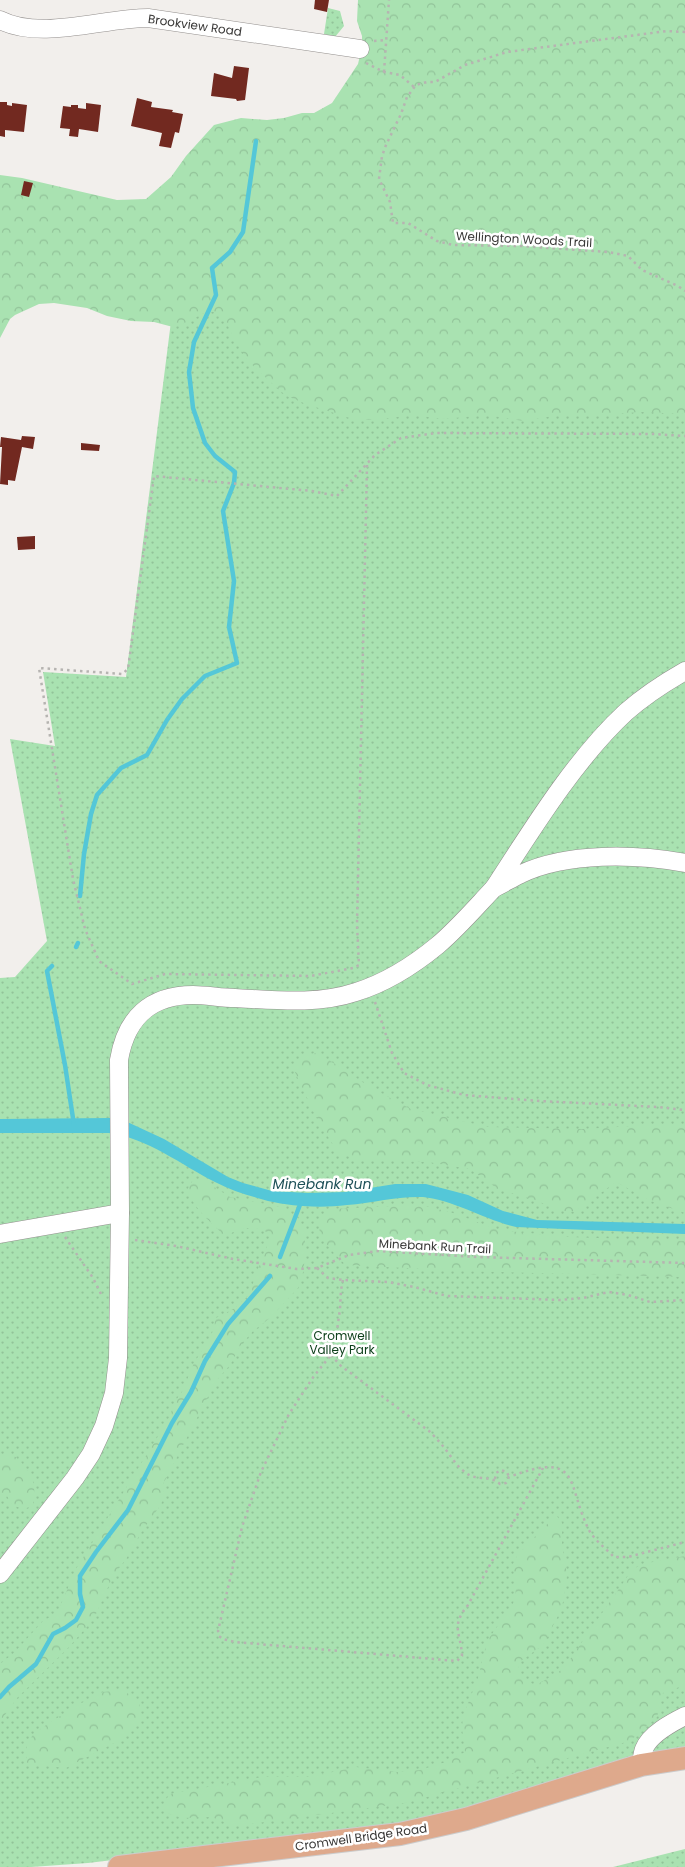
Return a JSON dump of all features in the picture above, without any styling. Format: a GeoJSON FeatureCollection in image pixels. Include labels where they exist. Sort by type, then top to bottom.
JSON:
{"type":"FeatureCollection","features":[{"type":"Feature","properties":{"kind":"main road","name":"Cromwell Bridge Road"},"geometry":{"type":"LineString","coordinates":[[119,1867],[400,1834],[466,1819],[642,1765],[685,1758]]}},
{"type":"Feature","properties":{"kind":"street","name":"Brookview Road"},"geometry":{"type":"LineString","coordinates":[[0,20],[8,24],[29,28],[53,29],[126,18],[148,18],[360,49]]}},
{"type":"Feature","properties":{"kind":"street"},"geometry":{"type":"LineString","coordinates":[[0,1574],[75,1478],[104,1426],[114,1393],[118,1358],[120,1060],[126,1034],[134,1021],[144,1010],[156,1002],[172,996],[194,995],[296,1001],[328,999],[356,992],[406,968],[438,945],[494,888],[526,838],[596,743],[626,712],[656,688],[685,671]]}},
{"type":"Feature","properties":{"kind":"street"},"geometry":{"type":"LineString","coordinates":[[526,838],[544,866]]}},
{"type":"Feature","properties":{"kind":"street"},"geometry":{"type":"LineString","coordinates":[[494,888],[522,873],[544,866],[581,859],[655,857],[685,863]]}},
{"type":"Feature","properties":{"kind":"street"},"geometry":{"type":"LineString","coordinates":[[0,1234],[120,1213]]}},
{"type":"Feature","properties":{"kind":"street"},"geometry":{"type":"LineString","coordinates":[[642,1765],[644,1750],[649,1742],[672,1723],[685,1716]]}},
{"type":"Feature","properties":{"kind":"path"},"geometry":{"type":"LineString","coordinates":[[389,0],[384,72],[400,75],[414,87],[427,82],[435,82],[465,65],[507,52],[667,31],[685,32]]}},
{"type":"Feature","properties":{"kind":"path","name":"Wellington Woods Trail"},"geometry":{"type":"LineString","coordinates":[[414,87],[407,97],[382,156],[379,179],[390,202],[393,223],[408,223],[437,241],[453,245],[521,246],[608,252],[628,256],[642,270],[685,291]]}},
{"type":"Feature","properties":{"kind":"path"},"geometry":{"type":"LineString","coordinates":[[367,465],[356,925],[359,965],[353,968],[312,976],[165,974],[132,984],[99,961],[85,929],[71,870],[39,668],[122,674],[128,669],[154,476],[312,491],[337,496],[375,456],[401,438],[436,433],[654,434],[685,436]]}},
{"type":"Feature","properties":{"kind":"path"},"geometry":{"type":"LineString","coordinates":[[370,986],[392,1053],[404,1073],[427,1085],[464,1095],[685,1110]]}},
{"type":"Feature","properties":{"kind":"path"},"geometry":{"type":"LineString","coordinates":[[61,1232],[93,1278],[104,1300]]}},
{"type":"Feature","properties":{"kind":"path","name":"Minebank Run Trail"},"geometry":{"type":"LineString","coordinates":[[130,1239],[297,1269],[317,1268],[349,1255],[378,1251],[477,1257],[685,1263]]}},
{"type":"Feature","properties":{"kind":"path"},"geometry":{"type":"LineString","coordinates":[[317,1268],[328,1278],[388,1282],[414,1286],[447,1296],[560,1300],[583,1298],[609,1292],[628,1295],[650,1302],[685,1300]]}},
{"type":"Feature","properties":{"kind":"path"},"geometry":{"type":"LineString","coordinates":[[344,1280],[340,1290],[340,1310],[335,1346],[331,1355],[314,1376],[289,1414],[261,1472],[242,1527],[218,1636],[235,1642],[457,1661],[462,1656],[457,1629],[460,1614],[468,1605],[543,1468]]}},
{"type":"Feature","properties":{"kind":"path"},"geometry":{"type":"LineString","coordinates":[[331,1355],[341,1366],[429,1431],[465,1473],[476,1479],[495,1479],[500,1484],[506,1483],[510,1477],[527,1470],[543,1468],[557,1468],[569,1475],[591,1533],[614,1557],[628,1557],[685,1542]]}},
{"type":"Feature","properties":{"kind":"path"},"geometry":{"type":"LineString","coordinates":[[495,1479],[496,1473],[501,1470],[507,1472],[510,1477]]}},
{"type":"Feature","properties":{"kind":"green space"},"geometry":{"type":"Polygon","coordinates":[[[358,0],[685,0],[685,414],[641,412],[600,415],[565,414],[523,421],[487,415],[443,419],[413,415],[356,420],[287,396],[248,361],[233,337],[225,319],[219,313],[208,311],[181,325],[173,327],[154,322],[131,321],[107,316],[87,308],[54,303],[39,304],[10,319],[0,338],[0,175],[22,178],[117,200],[146,199],[171,177],[186,156],[214,125],[241,118],[267,120],[302,113],[314,113],[332,103],[358,64],[362,47],[362,36],[357,21],[358,0]]]}},
{"type":"Feature","properties":{"kind":"green space","name":"Cromwell Valley Park"},"geometry":{"type":"Polygon","coordinates":[[[685,0],[685,1748],[419,1823],[88,1863],[0,1867],[0,978],[15,977],[47,941],[10,739],[55,746],[43,672],[126,677],[177,274],[685,0]]]}},
{"type":"Feature","properties":{"kind":"green space"},"geometry":{"type":"Polygon","coordinates":[[[328,8],[340,11],[344,26],[335,37],[324,34],[328,8]]]}},
{"type":"Feature","properties":{"kind":"green space"},"geometry":{"type":"Polygon","coordinates":[[[315,1053],[370,1087],[411,1109],[487,1127],[583,1129],[653,1125],[685,1126],[685,1213],[651,1201],[616,1182],[574,1212],[558,1210],[535,1200],[498,1189],[470,1169],[428,1162],[360,1160],[338,1153],[315,1115],[294,1070],[300,1057],[315,1053]]]}},
{"type":"Feature","properties":{"kind":"green space"},"geometry":{"type":"Polygon","coordinates":[[[193,1180],[203,1180],[230,1197],[280,1207],[297,1217],[303,1227],[305,1237],[302,1279],[298,1288],[240,1346],[230,1365],[216,1381],[162,1486],[165,1495],[160,1506],[113,1576],[90,1623],[69,1647],[17,1698],[0,1722],[0,1664],[14,1653],[43,1621],[59,1609],[76,1569],[168,1420],[194,1363],[211,1337],[216,1318],[235,1308],[250,1294],[256,1273],[265,1254],[270,1234],[259,1229],[248,1228],[224,1235],[203,1214],[190,1197],[187,1190],[193,1180]]]}},
{"type":"Feature","properties":{"kind":"green space"},"geometry":{"type":"Polygon","coordinates":[[[420,1205],[450,1212],[499,1230],[568,1237],[685,1241],[685,1277],[465,1271],[346,1265],[327,1245],[319,1230],[319,1223],[323,1216],[331,1209],[420,1205]]]}},
{"type":"Feature","properties":{"kind":"green space"},"geometry":{"type":"Polygon","coordinates":[[[10,1453],[18,1459],[31,1476],[34,1485],[33,1506],[23,1509],[12,1505],[7,1496],[0,1496],[0,1455],[10,1453]]]}},
{"type":"Feature","properties":{"kind":"green space"},"geometry":{"type":"Polygon","coordinates":[[[556,1515],[562,1523],[562,1545],[567,1575],[562,1608],[543,1645],[518,1663],[523,1677],[528,1682],[536,1685],[564,1668],[632,1570],[642,1564],[685,1556],[685,1685],[663,1693],[657,1717],[630,1741],[405,1803],[236,1826],[211,1817],[183,1818],[166,1813],[163,1808],[170,1794],[262,1777],[309,1777],[356,1767],[397,1772],[420,1770],[446,1762],[465,1752],[462,1728],[463,1716],[478,1678],[487,1641],[512,1606],[516,1596],[513,1564],[518,1554],[556,1515]]]}},
{"type":"Feature","properties":{"kind":"green space"},"geometry":{"type":"Polygon","coordinates":[[[122,1690],[140,1701],[139,1722],[114,1743],[66,1768],[27,1764],[27,1745],[30,1738],[38,1731],[97,1694],[122,1690]]]}},
{"type":"Feature","properties":{"kind":"green space"},"geometry":{"type":"Polygon","coordinates":[[[685,1849],[685,1867],[613,1867],[685,1849]]]}},
{"type":"Feature","properties":{"kind":"water","name":"Minebank Run"},"geometry":{"type":"Polygon","coordinates":[[[111,1118],[123,1120],[164,1139],[228,1177],[272,1191],[308,1193],[345,1192],[395,1184],[426,1184],[468,1195],[503,1211],[537,1220],[685,1224],[685,1234],[516,1227],[446,1202],[423,1197],[328,1206],[288,1205],[268,1201],[228,1188],[151,1146],[123,1136],[109,1133],[0,1133],[0,1119],[111,1118]]]}},
{"type":"Feature","properties":{"kind":"building"},"geometry":{"type":"Polygon","coordinates":[[[315,0],[329,0],[327,12],[314,9],[315,0]]]}},
{"type":"Feature","properties":{"kind":"building"},"geometry":{"type":"Polygon","coordinates":[[[234,66],[249,68],[245,100],[237,101],[236,99],[211,96],[214,73],[232,78],[234,66]]]}},
{"type":"Feature","properties":{"kind":"building"},"geometry":{"type":"Polygon","coordinates":[[[137,98],[152,102],[151,107],[173,110],[172,112],[183,114],[179,133],[175,132],[171,148],[159,146],[162,133],[131,126],[137,98]]]}},
{"type":"Feature","properties":{"kind":"building"},"geometry":{"type":"Polygon","coordinates":[[[0,102],[7,102],[7,105],[12,106],[12,103],[27,105],[24,132],[5,130],[5,137],[0,136],[0,102]]]}},
{"type":"Feature","properties":{"kind":"building"},"geometry":{"type":"Polygon","coordinates":[[[86,103],[101,105],[98,132],[79,129],[78,137],[69,136],[70,129],[60,128],[63,106],[71,107],[71,105],[78,105],[78,108],[86,109],[86,103]]]}},
{"type":"Feature","properties":{"kind":"building"},"geometry":{"type":"Polygon","coordinates":[[[24,181],[33,183],[29,197],[21,195],[24,181]]]}},
{"type":"Feature","properties":{"kind":"building"},"geometry":{"type":"Polygon","coordinates":[[[22,436],[35,437],[33,449],[22,447],[15,481],[8,480],[8,485],[0,484],[1,437],[21,440],[22,436]]]}},
{"type":"Feature","properties":{"kind":"building"},"geometry":{"type":"Polygon","coordinates":[[[81,443],[100,445],[99,451],[81,450],[81,443]]]}},
{"type":"Feature","properties":{"kind":"building"},"geometry":{"type":"Polygon","coordinates":[[[35,536],[35,549],[18,550],[17,537],[35,536]]]}},
{"type":"Feature","properties":{"kind":"waterway"},"geometry":{"type":"LineString","coordinates":[[80,896],[84,854],[91,814],[97,795],[121,768],[147,755],[167,720],[182,699],[205,676],[237,663],[229,627],[234,581],[223,511],[234,483],[235,472],[215,456],[205,443],[193,408],[189,372],[194,342],[216,295],[212,268],[230,252],[243,232],[256,141]]}},
{"type":"Feature","properties":{"kind":"waterway"},"geometry":{"type":"LineString","coordinates":[[76,947],[78,943]]}},
{"type":"Feature","properties":{"kind":"waterway"},"geometry":{"type":"LineString","coordinates":[[52,966],[47,971],[74,1125]]}},
{"type":"Feature","properties":{"kind":"waterway"},"geometry":{"type":"LineString","coordinates":[[280,1257],[301,1202]]}},
{"type":"Feature","properties":{"kind":"waterway"},"geometry":{"type":"LineString","coordinates":[[0,1697],[36,1664],[53,1634],[76,1620],[83,1607],[80,1594],[80,1576],[128,1510],[172,1423],[191,1392],[205,1361],[228,1324],[270,1276]]}}]}
